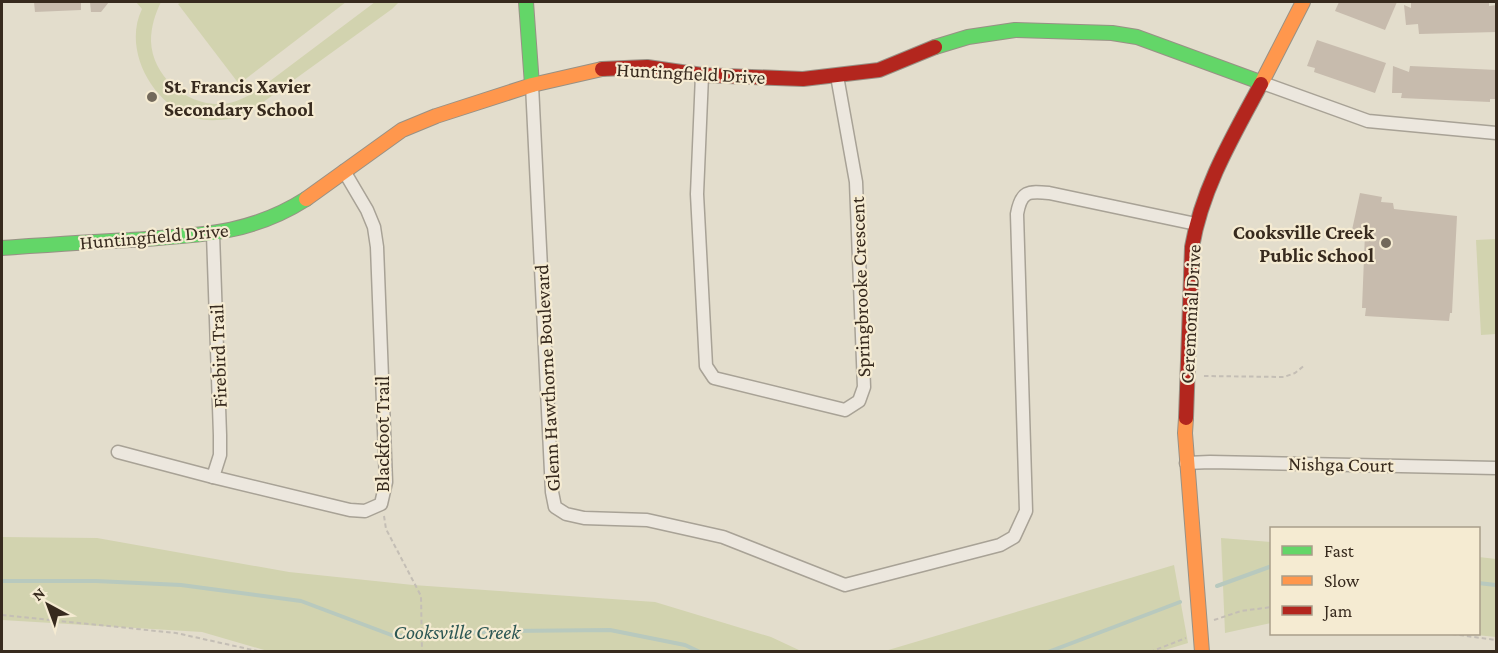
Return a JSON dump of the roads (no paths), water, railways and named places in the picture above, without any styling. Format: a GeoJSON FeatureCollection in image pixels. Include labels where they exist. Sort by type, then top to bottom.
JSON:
{"type":"FeatureCollection","features":[{"type":"Feature","properties":{"kind":"street","name":"Glenn Hawthorne Boulevard"},"geometry":{"type":"LineString","coordinates":[[526,2],[552,492],[555,507],[566,514],[584,518],[647,520],[723,537],[845,585],[1000,545],[1014,537],[1026,511],[1017,214],[1019,200],[1026,194],[1049,193],[1196,224]]}},
{"type":"Feature","properties":{"kind":"street","name":"Ceremonial Drive"},"geometry":{"type":"LineString","coordinates":[[1202,651],[1185,433],[1191,270],[1196,224],[1214,174],[1303,2]]}},
{"type":"Feature","properties":{"kind":"street","name":"Huntingfield Drive"},"geometry":{"type":"LineString","coordinates":[[2,248],[213,234],[257,223],[285,212],[402,130],[436,116],[532,85],[606,68],[647,67],[702,75],[803,79],[837,76],[879,70],[943,44],[968,37],[1016,30],[1112,33],[1137,37],[1260,82]]}},
{"type":"Feature","properties":{"kind":"street","name":"Springbrooke Crescent"},"geometry":{"type":"LineString","coordinates":[[702,75],[697,194],[706,366],[714,378],[845,410],[859,401],[864,387],[856,182],[837,76]]}},
{"type":"Feature","properties":{"kind":"street"},"geometry":{"type":"LineString","coordinates":[[1260,82],[1368,121],[1497,133]]}},
{"type":"Feature","properties":{"kind":"street","name":"Blackfoot Trail"},"geometry":{"type":"LineString","coordinates":[[118,452],[350,510],[365,511],[381,504],[386,482],[374,227],[367,210],[344,171]]}},
{"type":"Feature","properties":{"kind":"street","name":"Firebird Trail"},"geometry":{"type":"LineString","coordinates":[[213,234],[220,455],[213,477]]}},
{"type":"Feature","properties":{"kind":"street","name":"Nishga Court"},"geometry":{"type":"LineString","coordinates":[[1186,464],[1222,462],[1497,468]]}},
{"type":"Feature","properties":{"kind":"waterway","name":"Cooksville Creek"},"geometry":{"type":"LineString","coordinates":[[1217,586],[1270,567]]}},
{"type":"Feature","properties":{"kind":"waterway","name":"Cooksville Creek"},"geometry":{"type":"LineString","coordinates":[[2,581],[96,581],[181,585],[301,601],[394,636],[507,631],[610,630],[685,645],[700,652]]}},
{"type":"Feature","properties":{"kind":"waterway","name":"Cooksville Creek"},"geometry":{"type":"LineString","coordinates":[[1480,583],[1496,585]]}},
{"type":"Feature","properties":{"kind":"waterway","name":"Cooksville Creek"},"geometry":{"type":"LineString","coordinates":[[1048,652],[1180,602]]}},
{"type":"Feature","properties":{"kind":"place","name":"St. Francis Xavier Secondary School"},"geometry":{"type":"Point","coordinates":[152,97]}},
{"type":"Feature","properties":{"kind":"place","name":"Cooksville Creek Public School"},"geometry":{"type":"Point","coordinates":[1386,243]}}]}
